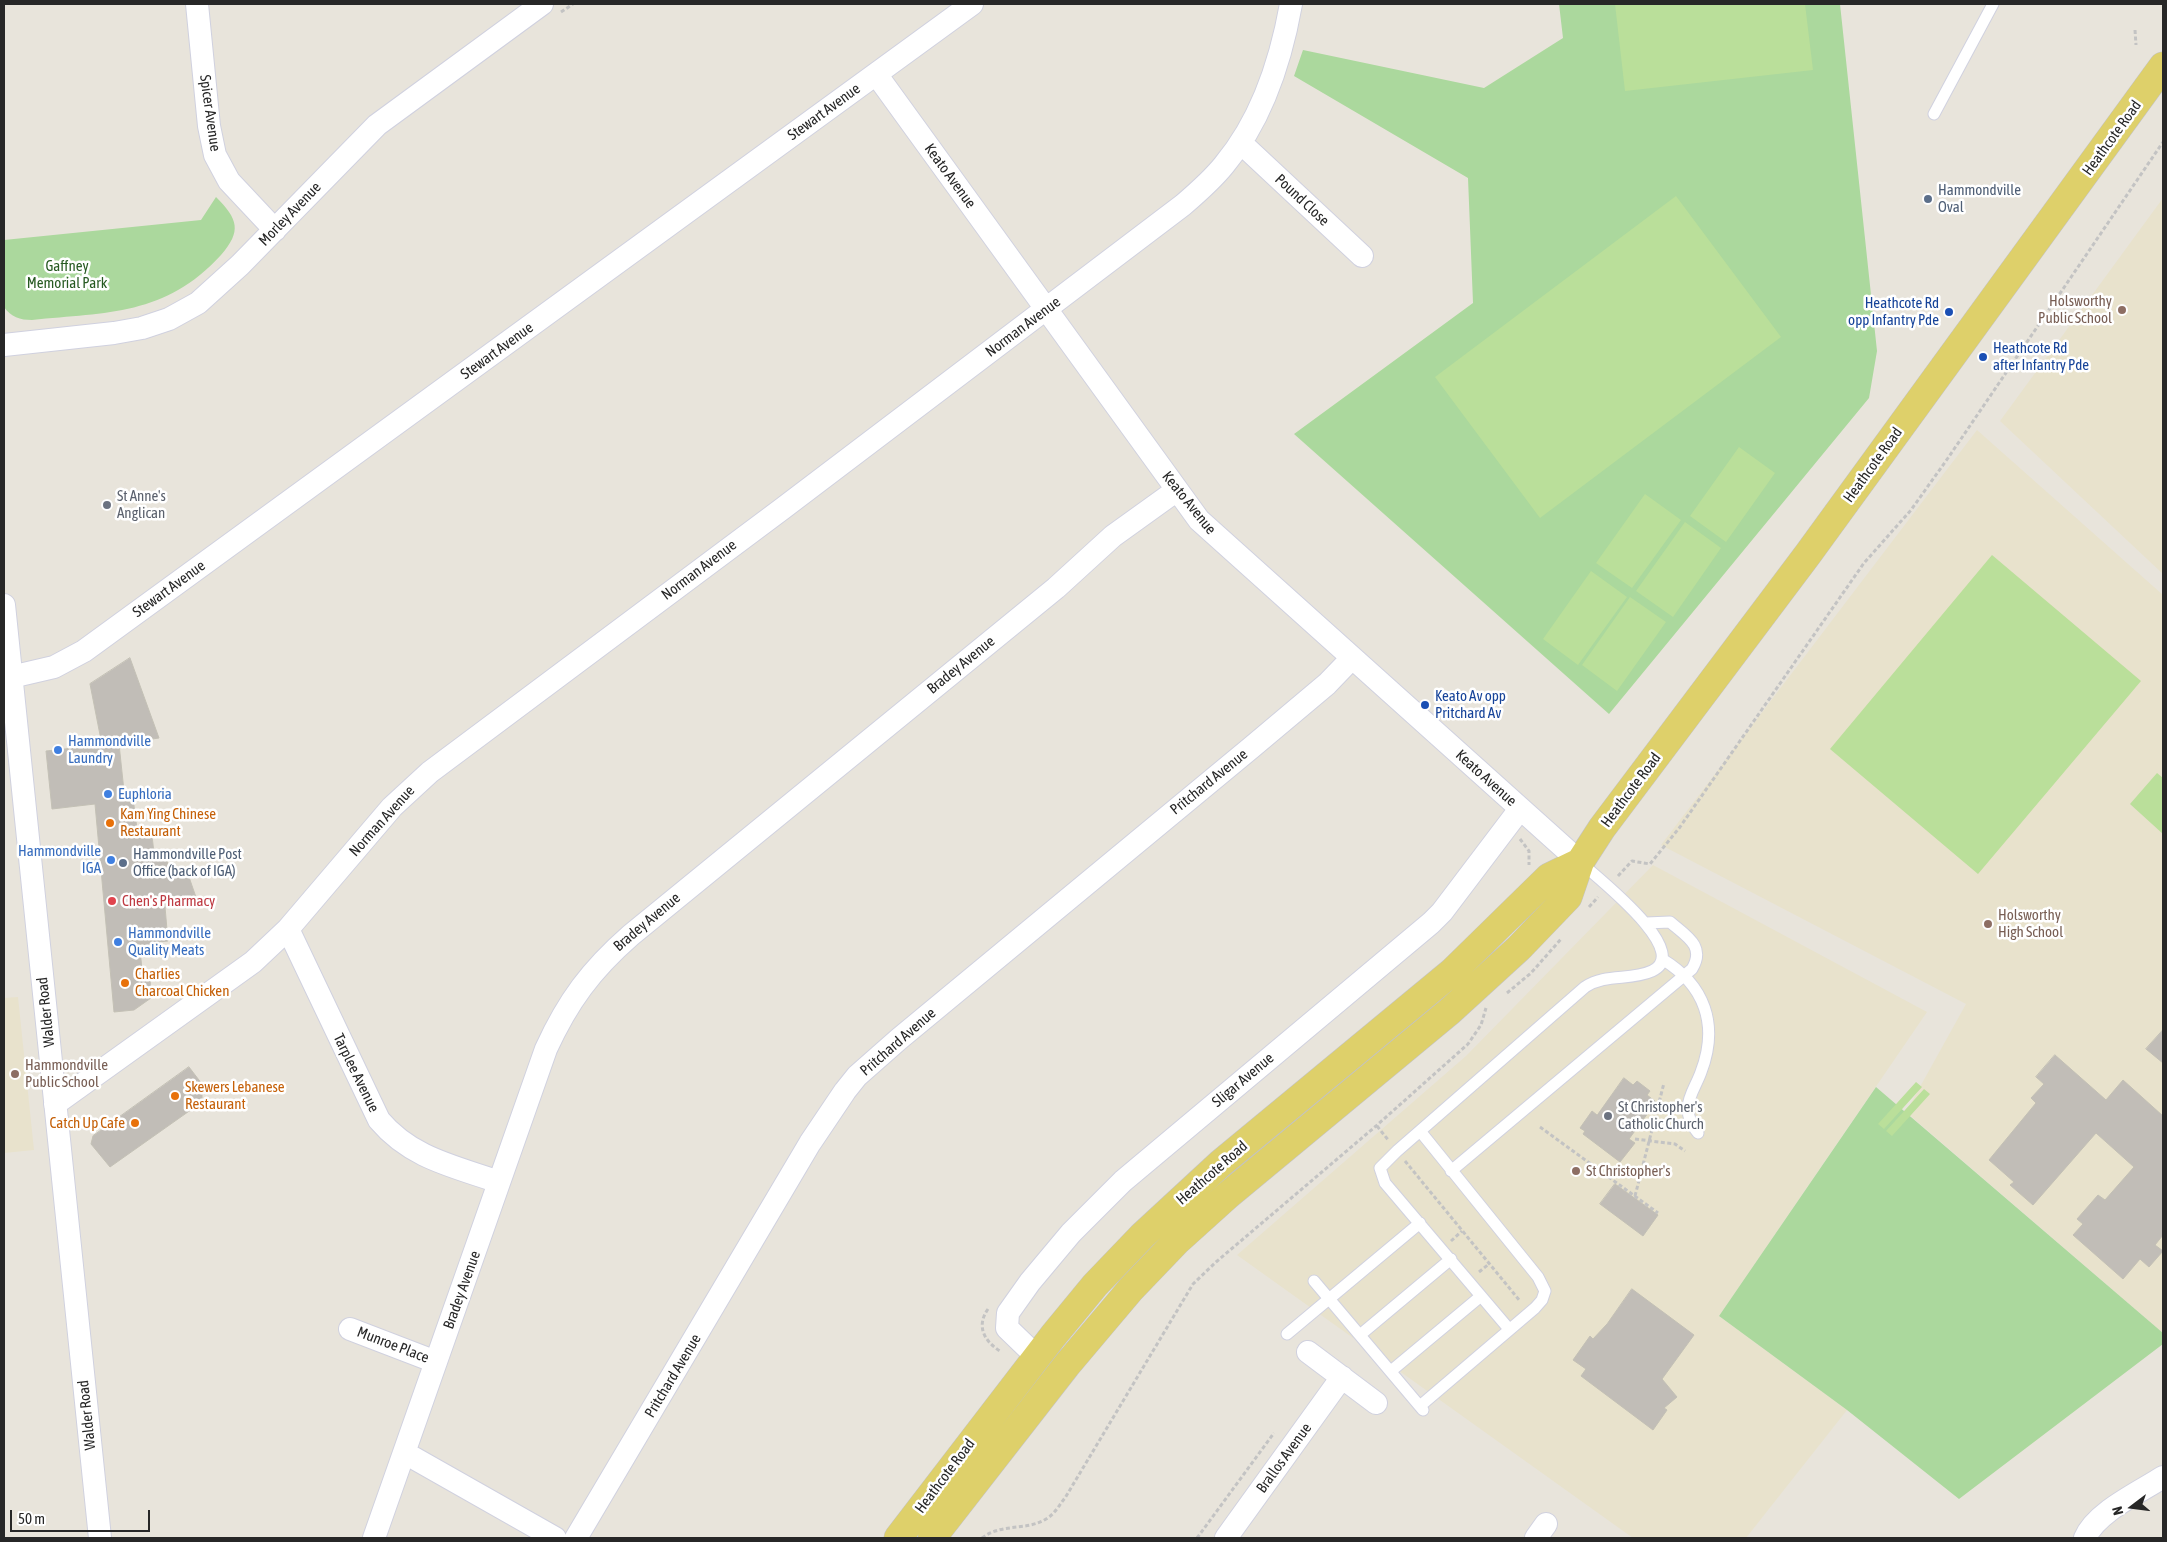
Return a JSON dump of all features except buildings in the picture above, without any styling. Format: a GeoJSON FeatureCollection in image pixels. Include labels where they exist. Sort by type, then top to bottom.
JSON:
{"type":"FeatureCollection","features":[{"type":"Feature","properties":{"kind":"main road","name":"Heathcote Road"},"geometry":{"type":"LineString","coordinates":[[932,1538],[1085,1342],[1154,1265],[1228,1195],[1450,1011],[1519,948],[1568,897],[1580,862],[1602,828],[1803,562],[2163,66]]}},
{"type":"Feature","properties":{"kind":"main road","name":"Heathcote Road"},"geometry":{"type":"LineString","coordinates":[[898,1538],[1036,1356],[1117,1261],[1189,1192],[1452,972],[1549,877],[1580,862]]}},
{"type":"Feature","properties":{"kind":"street","name":"Spicer Avenue"},"geometry":{"type":"LineString","coordinates":[[197,4],[209,126],[215,155],[228,182],[276,230]]}},
{"type":"Feature","properties":{"kind":"street","name":"Morley Avenue"},"geometry":{"type":"LineString","coordinates":[[4,345],[129,330],[169,319],[198,303],[276,230],[389,115],[542,4]]}},
{"type":"Feature","properties":{"kind":"street","name":"Stewart Avenue"},"geometry":{"type":"LineString","coordinates":[[11,677],[54,668],[84,652],[972,4]]}},
{"type":"Feature","properties":{"kind":"street","name":"Norman Avenue"},"geometry":{"type":"LineString","coordinates":[[55,1104],[253,962],[288,929],[392,807],[430,772],[1183,205],[1224,165],[1241,143],[1268,88],[1285,34],[1291,4]]}},
{"type":"Feature","properties":{"kind":"street","name":"Keato Avenue"},"geometry":{"type":"LineString","coordinates":[[876,74],[1199,520],[1580,862]]}},
{"type":"Feature","properties":{"kind":"street","name":"Pound Close"},"geometry":{"type":"LineString","coordinates":[[1241,143],[1362,256]]}},
{"type":"Feature","properties":{"kind":"street","name":"Bradey Avenue"},"geometry":{"type":"LineString","coordinates":[[374,1538],[540,1064],[556,1026],[578,990],[604,959],[661,910],[1056,588],[1113,536],[1177,490]]}},
{"type":"Feature","properties":{"kind":"street","name":"Walder Road"},"geometry":{"type":"LineString","coordinates":[[4,605],[100,1538]]}},
{"type":"Feature","properties":{"kind":"street","name":"Pritchard Avenue"},"geometry":{"type":"LineString","coordinates":[[576,1538],[810,1143],[844,1091],[857,1076],[1327,684],[1352,658]]}},
{"type":"Feature","properties":{"kind":"street","name":"Sligar Avenue"},"geometry":{"type":"LineString","coordinates":[[1036,1356],[1007,1328],[1006,1318],[1018,1298],[1050,1258],[1101,1202],[1153,1155],[1431,923],[1442,912],[1520,809]]}},
{"type":"Feature","properties":{"kind":"street","name":"Tarplee Avenue"},"geometry":{"type":"LineString","coordinates":[[288,929],[379,1120],[400,1142],[414,1151],[499,1182]]}},
{"type":"Feature","properties":{"kind":"street","name":"Munroe Place"},"geometry":{"type":"LineString","coordinates":[[350,1329],[436,1362]]}},
{"type":"Feature","properties":{"kind":"street"},"geometry":{"type":"LineString","coordinates":[[1308,1352],[1376,1403]]}},
{"type":"Feature","properties":{"kind":"street","name":"Brallos Avenue"},"geometry":{"type":"LineString","coordinates":[[1226,1538],[1342,1377]]}},
{"type":"Feature","properties":{"kind":"street"},"geometry":{"type":"LineString","coordinates":[[404,1454],[555,1538]]}},
{"type":"Feature","properties":{"kind":"street"},"geometry":{"type":"LineString","coordinates":[[2085,1538],[2089,1529],[2108,1512],[2163,1477]]}},
{"type":"Feature","properties":{"kind":"lane"},"geometry":{"type":"LineString","coordinates":[[1934,114],[1993,4]]}},
{"type":"Feature","properties":{"kind":"lane"},"geometry":{"type":"LineString","coordinates":[[1509,1329],[1382,1178],[1380,1168],[1585,987],[1607,978],[1648,973],[1655,970],[1662,959],[1660,945],[1646,923],[1580,862]]}},
{"type":"Feature","properties":{"kind":"lane"},"geometry":{"type":"LineString","coordinates":[[1451,1171],[1684,976],[1696,962],[1698,954],[1695,945],[1670,922],[1646,923]]}},
{"type":"Feature","properties":{"kind":"lane"},"geometry":{"type":"LineString","coordinates":[[1662,959],[1675,967],[1684,976],[1701,999],[1710,1027],[1703,1067],[1690,1098],[1688,1109],[1691,1124],[1698,1133]]}},
{"type":"Feature","properties":{"kind":"lane"},"geometry":{"type":"LineString","coordinates":[[1314,1281],[1421,1408],[1511,1331],[1509,1329],[1539,1304],[1545,1291],[1542,1282],[1420,1131]]}},
{"type":"Feature","properties":{"kind":"lane"},"geometry":{"type":"LineString","coordinates":[[1287,1334],[1420,1223]]}},
{"type":"Feature","properties":{"kind":"lane"},"geometry":{"type":"LineString","coordinates":[[1360,1335],[1451,1260]]}},
{"type":"Feature","properties":{"kind":"lane"},"geometry":{"type":"LineString","coordinates":[[1391,1371],[1481,1296]]}},
{"type":"Feature","properties":{"kind":"path"},"geometry":{"type":"LineString","coordinates":[[2135,30],[2136,45]]}},
{"type":"Feature","properties":{"kind":"path"},"geometry":{"type":"LineString","coordinates":[[1632,861],[1650,864],[1680,827],[1864,563],[1911,510],[1948,458],[2163,142]]}},
{"type":"Feature","properties":{"kind":"path"},"geometry":{"type":"LineString","coordinates":[[1582,913],[1590,907]]}},
{"type":"Feature","properties":{"kind":"path"},"geometry":{"type":"LineString","coordinates":[[1502,996],[1531,973],[1564,936]]}},
{"type":"Feature","properties":{"kind":"path"},"geometry":{"type":"LineString","coordinates":[[982,1538],[989,1533],[1007,1527],[1045,1520],[1053,1514],[1065,1498],[1193,1284],[1468,1044],[1481,1025],[1486,1008],[1494,1002]]}},
{"type":"Feature","properties":{"kind":"path"},"geometry":{"type":"LineString","coordinates":[[1635,1196],[1664,1083]]}},
{"type":"Feature","properties":{"kind":"path"},"geometry":{"type":"LineString","coordinates":[[1376,1126],[1529,1313]]}},
{"type":"Feature","properties":{"kind":"path"},"geometry":{"type":"LineString","coordinates":[[1540,1127],[1658,1213]]}},
{"type":"Feature","properties":{"kind":"path"},"geometry":{"type":"LineString","coordinates":[[1636,1139],[1676,1144],[1685,1151]]}},
{"type":"Feature","properties":{"kind":"path"},"geometry":{"type":"LineString","coordinates":[[1197,1538],[1280,1425]]}},
{"type":"Feature","properties":{"kind":"shaded area","name":"Holsworthy Public School"},"geometry":{"type":"Polygon","coordinates":[[[2163,198],[2163,574],[2000,421],[2163,198]]]}},
{"type":"Feature","properties":{"kind":"shaded area","name":"Holsworthy High School"},"geometry":{"type":"Polygon","coordinates":[[[1977,430],[2163,595],[2163,1333],[1906,1112],[1966,1004],[1661,845],[1977,430]]]}},
{"type":"Feature","properties":{"kind":"shaded area","name":"St Christopher's"},"geometry":{"type":"Polygon","coordinates":[[[1653,865],[1927,1012],[1719,1316],[1847,1410],[1746,1538],[1633,1538],[1237,1255],[1466,1056],[1653,865]]]}},
{"type":"Feature","properties":{"kind":"shaded area","name":"Hammondville Public School"},"geometry":{"type":"Polygon","coordinates":[[[18,997],[34,1150],[4,1153],[4,998],[18,997]]]}},
{"type":"Feature","properties":{"kind":"green space"},"geometry":{"type":"Polygon","coordinates":[[[1559,4],[1840,4],[1877,351],[1869,398],[1609,714],[1294,434],[1473,303],[1468,178],[1294,76],[1303,50],[1484,88],[1563,38],[1559,4]]]}},
{"type":"Feature","properties":{"kind":"green space"},"geometry":{"type":"Polygon","coordinates":[[[1615,4],[1805,4],[1813,70],[1625,91],[1615,4]]]}},
{"type":"Feature","properties":{"kind":"green space"},"geometry":{"type":"Polygon","coordinates":[[[1676,196],[1781,337],[1540,518],[1435,377],[1676,196]]]}},
{"type":"Feature","properties":{"kind":"green space","name":"Gaffney Memorial Park"},"geometry":{"type":"Polygon","coordinates":[[[216,197],[233,219],[235,225],[232,239],[221,255],[200,275],[179,290],[157,300],[134,307],[86,315],[28,320],[13,316],[4,307],[4,240],[201,220],[216,197]]]}},
{"type":"Feature","properties":{"kind":"green space"},"geometry":{"type":"Polygon","coordinates":[[[1739,447],[1775,473],[1726,542],[1690,516],[1739,447]]]}},
{"type":"Feature","properties":{"kind":"green space"},"geometry":{"type":"Polygon","coordinates":[[[1645,494],[1681,520],[1632,588],[1596,563],[1645,494]]]}},
{"type":"Feature","properties":{"kind":"green space"},"geometry":{"type":"Polygon","coordinates":[[[1685,522],[1721,548],[1673,617],[1636,591],[1685,522]]]}},
{"type":"Feature","properties":{"kind":"green space"},"geometry":{"type":"Polygon","coordinates":[[[1992,555],[2141,681],[1978,874],[1830,749],[1992,555]]]}},
{"type":"Feature","properties":{"kind":"green space"},"geometry":{"type":"Polygon","coordinates":[[[1591,571],[1627,597],[1578,665],[1543,639],[1591,571]]]}},
{"type":"Feature","properties":{"kind":"green space"},"geometry":{"type":"Polygon","coordinates":[[[1630,597],[1666,622],[1617,691],[1582,665],[1630,597]]]}},
{"type":"Feature","properties":{"kind":"green space"},"geometry":{"type":"Polygon","coordinates":[[[2157,773],[2163,778],[2163,834],[2130,804],[2157,773]]]}},
{"type":"Feature","properties":{"kind":"green space"},"geometry":{"type":"Polygon","coordinates":[[[1916,1082],[1922,1087],[1884,1129],[1878,1124],[1916,1082]]]}},
{"type":"Feature","properties":{"kind":"green space"},"geometry":{"type":"Polygon","coordinates":[[[1876,1087],[2163,1333],[2163,1344],[1959,1499],[1847,1410],[1719,1316],[1876,1087]]]}},
{"type":"Feature","properties":{"kind":"green space"},"geometry":{"type":"Polygon","coordinates":[[[1924,1089],[1930,1094],[1892,1136],[1886,1131],[1924,1089]]]}},
{"type":"Feature","properties":{"kind":"place","name":"Hammondville Oval"},"geometry":{"type":"Point","coordinates":[1928,199]}},
{"type":"Feature","properties":{"kind":"place","name":"Holsworthy Public School"},"geometry":{"type":"Point","coordinates":[2122,310]}},
{"type":"Feature","properties":{"kind":"place","name":"Heathcote Rd opp Infantry Pde"},"geometry":{"type":"Point","coordinates":[1949,312]}},
{"type":"Feature","properties":{"kind":"place","name":"Heathcote Rd after Infantry Pde"},"geometry":{"type":"Point","coordinates":[1983,357]}},
{"type":"Feature","properties":{"kind":"place","name":"St Anne's Anglican"},"geometry":{"type":"Point","coordinates":[107,505]}},
{"type":"Feature","properties":{"kind":"place","name":"Keato Av opp Pritchard Av"},"geometry":{"type":"Point","coordinates":[1425,705]}},
{"type":"Feature","properties":{"kind":"place","name":"Hammondville Laundry"},"geometry":{"type":"Point","coordinates":[58,750]}},
{"type":"Feature","properties":{"kind":"place","name":"Euphloria"},"geometry":{"type":"Point","coordinates":[108,794]}},
{"type":"Feature","properties":{"kind":"place","name":"Kam Ying Chinese Restaurant"},"geometry":{"type":"Point","coordinates":[110,823]}},
{"type":"Feature","properties":{"kind":"place","name":"Hammondville IGA"},"geometry":{"type":"Point","coordinates":[111,860]}},
{"type":"Feature","properties":{"kind":"place","name":"Hammondville Post Office (back of IGA)"},"geometry":{"type":"Point","coordinates":[123,863]}},
{"type":"Feature","properties":{"kind":"place","name":"Chen's Pharmacy"},"geometry":{"type":"Point","coordinates":[112,901]}},
{"type":"Feature","properties":{"kind":"place","name":"Holsworthy High School"},"geometry":{"type":"Point","coordinates":[1988,924]}},
{"type":"Feature","properties":{"kind":"place","name":"Hammondville Quality Meats"},"geometry":{"type":"Point","coordinates":[118,942]}},
{"type":"Feature","properties":{"kind":"place","name":"Charlies Charcoal Chicken"},"geometry":{"type":"Point","coordinates":[125,983]}},
{"type":"Feature","properties":{"kind":"place","name":"Hammondville Public School"},"geometry":{"type":"Point","coordinates":[15,1074]}},
{"type":"Feature","properties":{"kind":"place","name":"Skewers Lebanese Restaurant"},"geometry":{"type":"Point","coordinates":[175,1096]}},
{"type":"Feature","properties":{"kind":"place","name":"St Christopher's Catholic Church"},"geometry":{"type":"Point","coordinates":[1608,1116]}},
{"type":"Feature","properties":{"kind":"place","name":"Catch Up Cafe"},"geometry":{"type":"Point","coordinates":[135,1123]}},
{"type":"Feature","properties":{"kind":"place","name":"St Christopher's"},"geometry":{"type":"Point","coordinates":[1576,1171]}}]}
